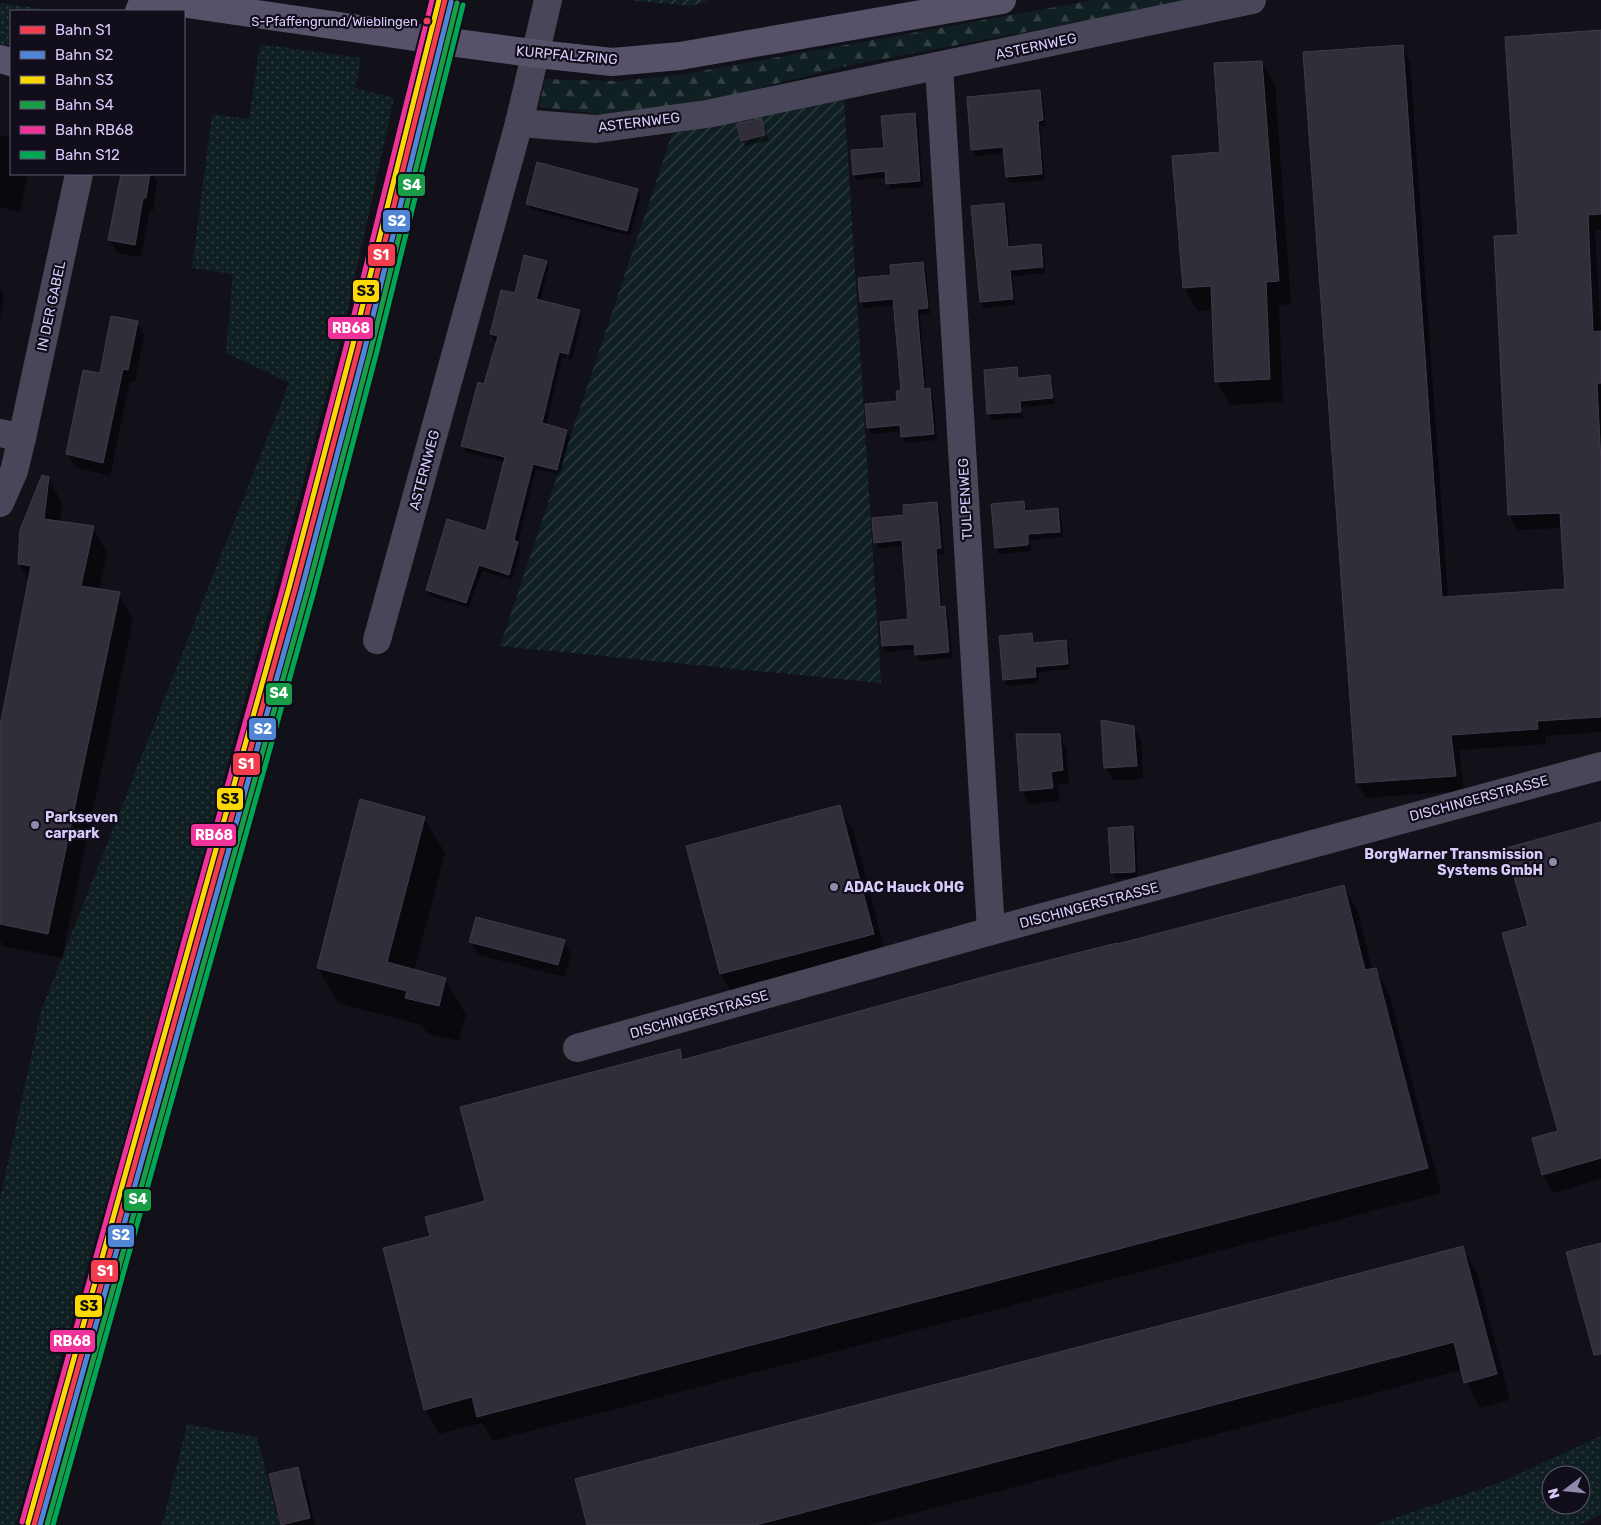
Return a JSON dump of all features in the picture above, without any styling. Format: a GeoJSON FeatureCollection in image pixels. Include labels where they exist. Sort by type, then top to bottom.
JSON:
{"type":"FeatureCollection","features":[{"type":"Feature","properties":{"kind":"main road","name":"KURPFALZRING"},"geometry":{"type":"LineString","coordinates":[[160,0],[355,30],[612,62],[680,56],[1002,0]]}},
{"type":"Feature","properties":{"kind":"street"},"geometry":{"type":"LineString","coordinates":[[519,123],[548,0]]}},
{"type":"Feature","properties":{"kind":"street","name":"ASTERNWEG"},"geometry":{"type":"LineString","coordinates":[[377,640],[519,123],[596,128],[707,114],[1252,0]]}},
{"type":"Feature","properties":{"kind":"street","name":"TULPENWEG"},"geometry":{"type":"LineString","coordinates":[[938,66],[991,931]]}},
{"type":"Feature","properties":{"kind":"street","name":"IN DER GABEL"},"geometry":{"type":"LineString","coordinates":[[0,503],[14,471],[11,435],[79,175]]}},
{"type":"Feature","properties":{"kind":"street","name":"DISCHINGERSTRASSE"},"geometry":{"type":"LineString","coordinates":[[577,1048],[991,931],[1601,766]]}},
{"type":"Feature","properties":{"kind":"green space"},"geometry":{"type":"Polygon","coordinates":[[[627,0],[710,0],[691,6],[627,0]]]}},
{"type":"Feature","properties":{"kind":"green space"},"geometry":{"type":"Polygon","coordinates":[[[1094,0],[1207,0],[1077,22],[842,67],[728,96],[635,112],[608,115],[539,107],[545,79],[617,81],[679,75],[1094,0]]]}},
{"type":"Feature","properties":{"kind":"green space"},"geometry":{"type":"Polygon","coordinates":[[[0,3],[50,10],[10,10],[10,46],[0,44],[0,3]]]}},
{"type":"Feature","properties":{"kind":"green space"},"geometry":{"type":"Polygon","coordinates":[[[260,44],[361,58],[356,88],[394,98],[342,337],[152,1045],[73,1316],[16,1525],[0,1525],[0,1199],[41,1011],[289,383],[226,353],[233,274],[192,268],[212,114],[249,119],[260,44]]]}},
{"type":"Feature","properties":{"kind":"green space"},"geometry":{"type":"Polygon","coordinates":[[[844,96],[881,683],[500,646],[672,134],[844,96]]]}},
{"type":"Feature","properties":{"kind":"green space"},"geometry":{"type":"Polygon","coordinates":[[[187,1424],[257,1437],[280,1525],[162,1525],[187,1424]]]}},
{"type":"Feature","properties":{"kind":"green space"},"geometry":{"type":"Polygon","coordinates":[[[1601,1436],[1601,1514],[1580,1525],[1374,1525],[1502,1482],[1601,1436]]]}},
{"type":"Feature","properties":{"kind":"building"},"geometry":{"type":"Polygon","coordinates":[[[1601,30],[1601,214],[1588,215],[1593,332],[1601,331],[1601,383],[1597,384],[1601,462],[1601,717],[1537,721],[1538,729],[1451,735],[1456,776],[1356,783],[1303,52],[1403,45],[1442,597],[1565,589],[1560,513],[1508,515],[1494,236],[1518,235],[1505,37],[1601,30]]]}},
{"type":"Feature","properties":{"kind":"building"},"geometry":{"type":"Polygon","coordinates":[[[1262,61],[1279,281],[1266,282],[1270,379],[1215,382],[1211,286],[1183,288],[1172,156],[1220,152],[1214,63],[1262,61]]]}},
{"type":"Feature","properties":{"kind":"building"},"geometry":{"type":"Polygon","coordinates":[[[1040,90],[1043,120],[1038,121],[1042,174],[1006,177],[1003,147],[971,150],[967,97],[1040,90]]]}},
{"type":"Feature","properties":{"kind":"building"},"geometry":{"type":"Polygon","coordinates":[[[915,113],[920,181],[886,184],[885,171],[853,175],[851,150],[884,148],[881,116],[915,113]]]}},
{"type":"Feature","properties":{"kind":"building"},"geometry":{"type":"Polygon","coordinates":[[[762,118],[765,135],[741,141],[737,124],[762,118]]]}},
{"type":"Feature","properties":{"kind":"building"},"geometry":{"type":"Polygon","coordinates":[[[537,162],[638,189],[627,231],[526,204],[537,162]]]}},
{"type":"Feature","properties":{"kind":"building"},"geometry":{"type":"Polygon","coordinates":[[[121,175],[150,175],[146,198],[143,198],[135,245],[108,240],[121,175]]]}},
{"type":"Feature","properties":{"kind":"building"},"geometry":{"type":"Polygon","coordinates":[[[1004,203],[1008,247],[1041,244],[1043,267],[1010,270],[1013,299],[980,302],[971,206],[1004,203]]]}},
{"type":"Feature","properties":{"kind":"building"},"geometry":{"type":"Polygon","coordinates":[[[524,255],[547,261],[536,299],[580,310],[568,354],[559,352],[542,423],[567,430],[557,470],[533,464],[514,540],[518,542],[509,575],[479,565],[466,603],[426,590],[447,519],[486,531],[505,457],[461,446],[478,382],[484,384],[498,336],[490,334],[501,290],[515,293],[524,255]]]}},
{"type":"Feature","properties":{"kind":"building"},"geometry":{"type":"Polygon","coordinates":[[[923,262],[928,308],[917,309],[924,389],[930,388],[934,434],[901,437],[900,425],[867,428],[865,404],[897,401],[896,391],[901,391],[893,299],[860,302],[858,278],[891,275],[890,265],[923,262]]]}},
{"type":"Feature","properties":{"kind":"building"},"geometry":{"type":"Polygon","coordinates":[[[111,316],[138,321],[128,370],[123,369],[103,463],[66,454],[83,370],[100,373],[111,316]]]}},
{"type":"Feature","properties":{"kind":"building"},"geometry":{"type":"Polygon","coordinates":[[[1017,367],[1018,378],[1050,375],[1053,398],[1020,401],[1021,412],[987,414],[984,370],[1017,367]]]}},
{"type":"Feature","properties":{"kind":"building","name":"Parkseven carpark"},"geometry":{"type":"Polygon","coordinates":[[[42,475],[49,477],[44,519],[94,526],[81,586],[120,592],[48,934],[0,924],[0,726],[31,566],[18,564],[20,530],[42,475]]]}},
{"type":"Feature","properties":{"kind":"building"},"geometry":{"type":"Polygon","coordinates":[[[1024,501],[1025,511],[1058,508],[1060,532],[1028,534],[1028,545],[995,548],[991,504],[1024,501]]]}},
{"type":"Feature","properties":{"kind":"building"},"geometry":{"type":"Polygon","coordinates":[[[937,502],[941,548],[936,549],[940,607],[945,606],[949,652],[915,655],[914,644],[882,646],[880,622],[908,619],[902,540],[874,543],[872,518],[904,515],[903,505],[937,502]]]}},
{"type":"Feature","properties":{"kind":"building"},"geometry":{"type":"Polygon","coordinates":[[[1032,633],[1033,643],[1066,640],[1068,664],[1035,667],[1036,677],[1003,680],[999,636],[1032,633]]]}},
{"type":"Feature","properties":{"kind":"building"},"geometry":{"type":"Polygon","coordinates":[[[1101,720],[1134,726],[1137,766],[1104,768],[1101,720]]]}},
{"type":"Feature","properties":{"kind":"building"},"geometry":{"type":"Polygon","coordinates":[[[1016,734],[1060,734],[1063,770],[1051,772],[1053,788],[1020,791],[1016,734]]]}},
{"type":"Feature","properties":{"kind":"building"},"geometry":{"type":"Polygon","coordinates":[[[360,799],[425,817],[387,962],[446,978],[439,1006],[405,998],[407,991],[317,968],[360,799]]]}},
{"type":"Feature","properties":{"kind":"building"},"geometry":{"type":"Polygon","coordinates":[[[840,805],[874,934],[720,974],[686,846],[840,805]]]}},
{"type":"Feature","properties":{"kind":"building"},"geometry":{"type":"Polygon","coordinates":[[[1601,822],[1601,1158],[1542,1175],[1532,1138],[1558,1131],[1502,933],[1528,926],[1506,848],[1601,822]]]}},
{"type":"Feature","properties":{"kind":"building"},"geometry":{"type":"Polygon","coordinates":[[[1133,826],[1135,872],[1111,873],[1108,828],[1133,826]]]}},
{"type":"Feature","properties":{"kind":"building"},"geometry":{"type":"Polygon","coordinates":[[[1344,885],[1365,970],[1376,968],[1428,1168],[477,1417],[472,1397],[424,1410],[383,1248],[430,1236],[425,1217],[485,1201],[460,1107],[680,1049],[682,1060],[994,974],[1344,885]]]}},
{"type":"Feature","properties":{"kind":"building"},"geometry":{"type":"Polygon","coordinates":[[[476,917],[565,940],[558,965],[469,942],[476,917]]]}},
{"type":"Feature","properties":{"kind":"building"},"geometry":{"type":"Polygon","coordinates":[[[1601,1243],[1601,1354],[1594,1355],[1566,1252],[1601,1243]]]}},
{"type":"Feature","properties":{"kind":"building"},"geometry":{"type":"Polygon","coordinates":[[[1463,1246],[1497,1374],[1464,1383],[1454,1342],[756,1525],[587,1525],[575,1479],[1463,1246]]]}},
{"type":"Feature","properties":{"kind":"building"},"geometry":{"type":"Polygon","coordinates":[[[298,1467],[310,1518],[281,1525],[269,1474],[298,1467]]]}},
{"type":"Feature","properties":{"kind":"rail line","name":"RB68"},"geometry":{"type":"LineString","coordinates":[[22,1522],[284,583],[346,347],[432,0]]}},
{"type":"Feature","properties":{"kind":"rail line","name":"S3"},"geometry":{"type":"LineString","coordinates":[[28,1523],[290,584],[352,348],[439,0]]}},
{"type":"Feature","properties":{"kind":"rail line","name":"S1"},"geometry":{"type":"LineString","coordinates":[[34,1525],[296,586],[358,350],[445,0]]}},
{"type":"Feature","properties":{"kind":"rail line","name":"S2"},"geometry":{"type":"LineString","coordinates":[[40,1525],[302,588],[364,352],[451,2]]}},
{"type":"Feature","properties":{"kind":"rail line","name":"S4"},"geometry":{"type":"LineString","coordinates":[[47,1525],[308,589],[370,353],[457,3]]}},
{"type":"Feature","properties":{"kind":"rail line","name":"S12"},"geometry":{"type":"LineString","coordinates":[[53,1525],[314,591],[376,355],[463,5]]}},
{"type":"Feature","properties":{"kind":"place","name":"S-Pfaffengrund/Wieblingen"},"geometry":{"type":"Point","coordinates":[427,21]}},
{"type":"Feature","properties":{"kind":"place","name":"Parkseven carpark"},"geometry":{"type":"Point","coordinates":[35,825]}},
{"type":"Feature","properties":{"kind":"place","name":"BorgWarner Transmission Systems GmbH"},"geometry":{"type":"Point","coordinates":[1553,862]}},
{"type":"Feature","properties":{"kind":"place","name":"ADAC Hauck OHG"},"geometry":{"type":"Point","coordinates":[834,887]}}]}
